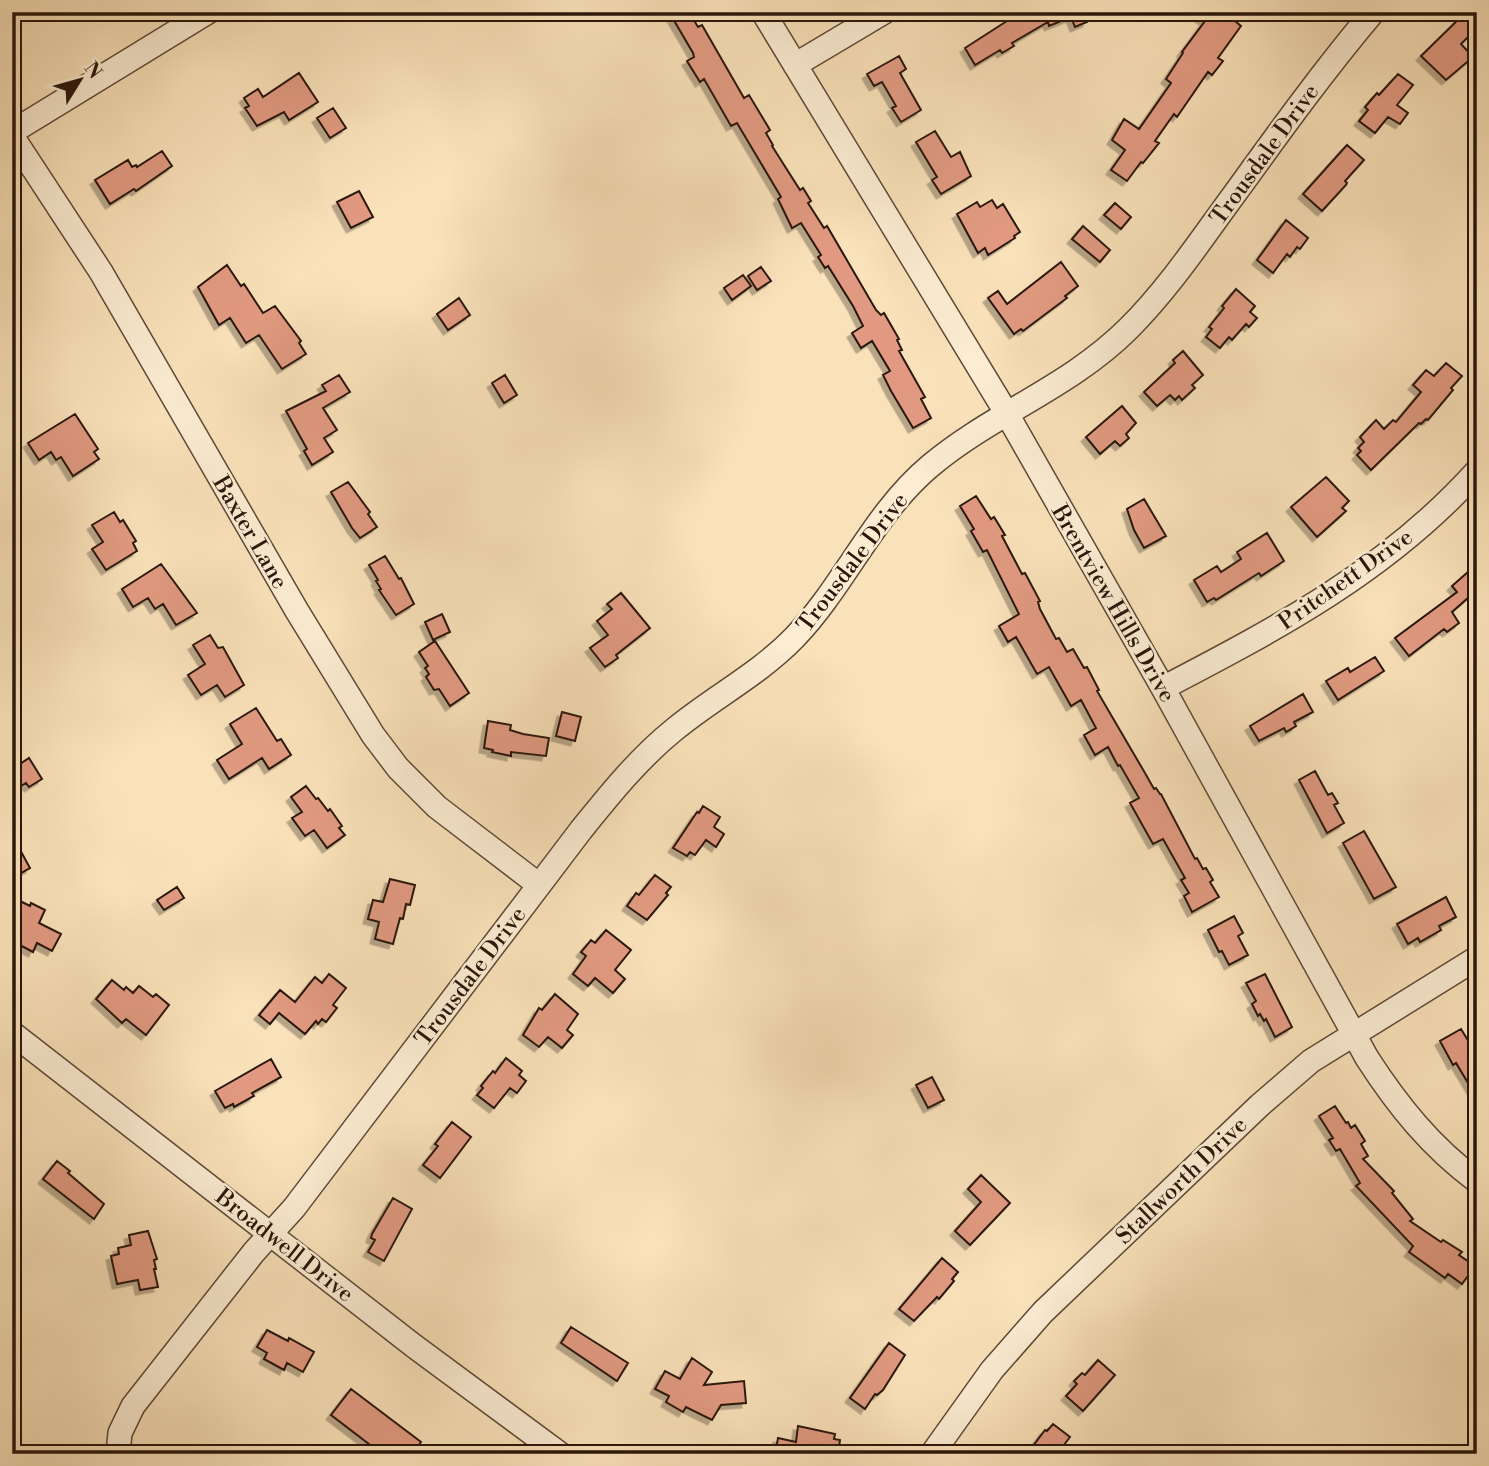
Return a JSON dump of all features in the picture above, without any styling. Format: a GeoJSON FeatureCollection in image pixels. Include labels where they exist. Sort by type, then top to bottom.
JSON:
{"type":"FeatureCollection","features":[{"type":"Feature","properties":{"kind":"street"},"geometry":{"type":"LineString","coordinates":[[12,134],[208,12]]}},
{"type":"Feature","properties":{"kind":"street","name":"Brentview Hills Drive"},"geometry":{"type":"LineString","coordinates":[[763,12],[1007,414],[1380,1078],[1409,1119],[1441,1152],[1477,1181]]}},
{"type":"Feature","properties":{"kind":"street"},"geometry":{"type":"LineString","coordinates":[[795,65],[884,12]]}},
{"type":"Feature","properties":{"kind":"street","name":"Trousdale Drive"},"geometry":{"type":"LineString","coordinates":[[118,1454],[120,1433],[133,1406],[294,1208],[604,801],[642,759],[677,727],[769,662],[801,631],[829,596],[889,509],[907,488],[943,455],[1080,370],[1142,315],[1193,251],[1325,70],[1373,12]]}},
{"type":"Feature","properties":{"kind":"street","name":"Baxter Lane"},"geometry":{"type":"LineString","coordinates":[[12,134],[101,272],[297,611],[373,735],[398,768],[437,807],[539,885]]}},
{"type":"Feature","properties":{"kind":"street","name":"Pritchett Drive"},"geometry":{"type":"LineString","coordinates":[[1163,688],[1267,634],[1341,588],[1401,543],[1477,471]]}},
{"type":"Feature","properties":{"kind":"street","name":"Stallworth Drive"},"geometry":{"type":"LineString","coordinates":[[932,1454],[992,1370],[1043,1312],[1260,1105],[1311,1061],[1477,958]]}},
{"type":"Feature","properties":{"kind":"street","name":"Broadwell Drive"},"geometry":{"type":"LineString","coordinates":[[12,1033],[414,1346],[560,1454]]}},
{"type":"Feature","properties":{"kind":"building"},"geometry":{"type":"Polygon","coordinates":[[[669,12],[689,12],[698,27],[702,25],[744,98],[749,95],[770,130],[766,133],[772,146],[800,190],[803,188],[811,201],[808,203],[824,228],[827,226],[876,310],[881,315],[884,313],[899,339],[897,340],[902,350],[899,351],[925,397],[921,399],[931,418],[913,428],[883,375],[890,371],[872,341],[861,348],[852,333],[863,326],[853,306],[828,266],[825,268],[818,257],[821,255],[801,223],[792,228],[778,199],[781,197],[737,123],[731,126],[704,79],[700,82],[687,61],[694,57],[693,53],[669,12]]]}},
{"type":"Feature","properties":{"kind":"building"},"geometry":{"type":"Polygon","coordinates":[[[1021,12],[1083,12],[1087,22],[1075,27],[1071,17],[1049,26],[1048,22],[1012,43],[1014,46],[1002,53],[1000,50],[975,65],[965,48],[1021,12]]]}},
{"type":"Feature","properties":{"kind":"building"},"geometry":{"type":"Polygon","coordinates":[[[1193,12],[1224,12],[1241,26],[1218,58],[1223,61],[1212,75],[1208,72],[1177,117],[1174,114],[1155,141],[1159,143],[1127,181],[1111,170],[1125,150],[1112,140],[1124,119],[1139,129],[1171,83],[1166,79],[1205,21],[1193,12]]]}},
{"type":"Feature","properties":{"kind":"building"},"geometry":{"type":"Polygon","coordinates":[[[1466,12],[1477,23],[1477,28],[1461,44],[1473,57],[1446,80],[1421,56],[1466,12]]]}},
{"type":"Feature","properties":{"kind":"building"},"geometry":{"type":"Polygon","coordinates":[[[899,56],[906,69],[900,73],[921,110],[901,122],[892,108],[896,106],[882,82],[874,86],[867,74],[899,56]]]}},
{"type":"Feature","properties":{"kind":"building"},"geometry":{"type":"Polygon","coordinates":[[[299,73],[318,102],[289,120],[284,112],[257,126],[245,108],[249,106],[244,98],[258,89],[263,97],[299,73]]]}},
{"type":"Feature","properties":{"kind":"building"},"geometry":{"type":"Polygon","coordinates":[[[1398,74],[1413,85],[1397,105],[1408,113],[1400,124],[1388,117],[1375,133],[1359,121],[1368,110],[1365,107],[1398,74]]]}},
{"type":"Feature","properties":{"kind":"building"},"geometry":{"type":"Polygon","coordinates":[[[333,108],[346,128],[330,138],[317,118],[333,108]]]}},
{"type":"Feature","properties":{"kind":"building"},"geometry":{"type":"Polygon","coordinates":[[[935,131],[951,157],[960,152],[971,176],[941,194],[932,180],[937,177],[916,142],[935,131]]]}},
{"type":"Feature","properties":{"kind":"building"},"geometry":{"type":"Polygon","coordinates":[[[1347,145],[1364,160],[1322,211],[1303,194],[1347,145]]]}},
{"type":"Feature","properties":{"kind":"building"},"geometry":{"type":"Polygon","coordinates":[[[162,151],[172,166],[136,191],[134,189],[110,204],[95,180],[128,160],[132,167],[137,167],[162,151]]]}},
{"type":"Feature","properties":{"kind":"building"},"geometry":{"type":"Polygon","coordinates":[[[359,191],[373,217],[351,228],[337,202],[359,191]]]}},
{"type":"Feature","properties":{"kind":"building"},"geometry":{"type":"Polygon","coordinates":[[[992,200],[997,208],[1003,204],[1020,232],[988,255],[985,248],[978,253],[957,214],[977,202],[980,207],[992,200]]]}},
{"type":"Feature","properties":{"kind":"building"},"geometry":{"type":"Polygon","coordinates":[[[1115,203],[1131,217],[1121,229],[1104,215],[1115,203]]]}},
{"type":"Feature","properties":{"kind":"building"},"geometry":{"type":"Polygon","coordinates":[[[1286,220],[1308,238],[1290,257],[1287,254],[1273,273],[1257,260],[1286,220]]]}},
{"type":"Feature","properties":{"kind":"building"},"geometry":{"type":"Polygon","coordinates":[[[1083,226],[1110,250],[1100,262],[1072,239],[1083,226]]]}},
{"type":"Feature","properties":{"kind":"building"},"geometry":{"type":"Polygon","coordinates":[[[1061,262],[1078,286],[1065,296],[1067,298],[1023,331],[1021,329],[1014,334],[988,298],[998,291],[1007,304],[1061,262]]]}},
{"type":"Feature","properties":{"kind":"building"},"geometry":{"type":"Polygon","coordinates":[[[227,265],[241,286],[244,284],[263,313],[275,306],[301,341],[299,343],[306,354],[282,369],[259,335],[246,343],[230,318],[219,325],[198,287],[227,265]]]}},
{"type":"Feature","properties":{"kind":"building"},"geometry":{"type":"Polygon","coordinates":[[[761,267],[771,281],[757,290],[748,276],[761,267]]]}},
{"type":"Feature","properties":{"kind":"building"},"geometry":{"type":"Polygon","coordinates":[[[743,275],[751,286],[732,300],[724,288],[743,275]]]}},
{"type":"Feature","properties":{"kind":"building"},"geometry":{"type":"Polygon","coordinates":[[[1236,289],[1255,306],[1250,312],[1257,318],[1249,327],[1246,324],[1232,340],[1229,337],[1220,348],[1206,337],[1212,329],[1209,327],[1224,308],[1222,306],[1236,289]]]}},
{"type":"Feature","properties":{"kind":"building"},"geometry":{"type":"Polygon","coordinates":[[[459,298],[470,315],[448,330],[437,314],[459,298]]]}},
{"type":"Feature","properties":{"kind":"building"},"geometry":{"type":"Polygon","coordinates":[[[1183,351],[1203,375],[1192,385],[1195,388],[1182,400],[1179,396],[1175,400],[1170,395],[1157,406],[1144,392],[1175,363],[1173,360],[1183,351]]]}},
{"type":"Feature","properties":{"kind":"building"},"geometry":{"type":"Polygon","coordinates":[[[1446,363],[1462,376],[1451,388],[1453,390],[1428,420],[1419,423],[1371,470],[1357,455],[1361,451],[1358,448],[1364,442],[1360,437],[1376,420],[1384,429],[1393,420],[1396,422],[1421,392],[1413,385],[1426,370],[1434,376],[1446,363]]]}},
{"type":"Feature","properties":{"kind":"building"},"geometry":{"type":"Polygon","coordinates":[[[339,375],[350,392],[323,408],[337,430],[324,438],[333,452],[312,465],[304,451],[307,449],[286,411],[326,391],[322,385],[339,375]]]}},
{"type":"Feature","properties":{"kind":"building"},"geometry":{"type":"Polygon","coordinates":[[[505,375],[517,395],[504,403],[492,383],[505,375]]]}},
{"type":"Feature","properties":{"kind":"building"},"geometry":{"type":"Polygon","coordinates":[[[1122,406],[1136,423],[1126,434],[1129,438],[1120,446],[1115,441],[1100,454],[1086,437],[1122,406]]]}},
{"type":"Feature","properties":{"kind":"building"},"geometry":{"type":"Polygon","coordinates":[[[75,414],[98,449],[94,452],[99,459],[73,476],[61,457],[56,460],[51,452],[39,460],[28,443],[75,414]]]}},
{"type":"Feature","properties":{"kind":"building"},"geometry":{"type":"Polygon","coordinates":[[[1326,477],[1349,501],[1342,508],[1346,511],[1317,537],[1291,507],[1326,477]]]}},
{"type":"Feature","properties":{"kind":"building"},"geometry":{"type":"Polygon","coordinates":[[[348,482],[370,512],[368,514],[377,527],[360,538],[331,492],[348,482]]]}},
{"type":"Feature","properties":{"kind":"building"},"geometry":{"type":"Polygon","coordinates":[[[976,496],[1005,535],[1002,536],[1040,601],[1040,609],[1056,639],[1059,638],[1067,652],[1073,649],[1084,668],[1087,667],[1099,690],[1097,691],[1154,789],[1161,794],[1195,859],[1197,858],[1203,869],[1206,868],[1219,897],[1192,912],[1184,896],[1189,893],[1181,880],[1185,878],[1163,839],[1153,844],[1130,803],[1139,798],[1120,765],[1118,766],[1108,747],[1095,755],[1084,735],[1096,728],[1081,700],[1071,706],[1049,667],[1037,674],[1016,637],[1008,642],[999,626],[1019,614],[987,550],[983,552],[971,531],[974,529],[960,506],[976,496]]]}},
{"type":"Feature","properties":{"kind":"building"},"geometry":{"type":"Polygon","coordinates":[[[1144,499],[1166,536],[1144,548],[1127,509],[1144,499]]]}},
{"type":"Feature","properties":{"kind":"building"},"geometry":{"type":"Polygon","coordinates":[[[114,512],[120,522],[123,520],[136,541],[133,543],[137,551],[106,570],[92,549],[103,542],[92,525],[114,512]]]}},
{"type":"Feature","properties":{"kind":"building"},"geometry":{"type":"Polygon","coordinates":[[[1267,533],[1284,561],[1216,600],[1214,598],[1207,602],[1194,580],[1217,566],[1221,572],[1241,559],[1237,552],[1267,533]]]}},
{"type":"Feature","properties":{"kind":"building"},"geometry":{"type":"Polygon","coordinates":[[[385,556],[399,579],[401,578],[414,604],[396,615],[379,590],[378,580],[369,565],[385,556]]]}},
{"type":"Feature","properties":{"kind":"building"},"geometry":{"type":"Polygon","coordinates":[[[161,564],[197,613],[176,625],[163,604],[155,609],[148,598],[133,607],[122,589],[161,564]]]}},
{"type":"Feature","properties":{"kind":"building"},"geometry":{"type":"Polygon","coordinates":[[[1477,564],[1477,590],[1452,612],[1459,623],[1447,632],[1444,629],[1409,656],[1395,638],[1457,592],[1452,586],[1477,564]]]}},
{"type":"Feature","properties":{"kind":"building"},"geometry":{"type":"Polygon","coordinates":[[[621,593],[650,628],[605,667],[590,648],[608,635],[597,621],[612,609],[607,604],[621,593]]]}},
{"type":"Feature","properties":{"kind":"building"},"geometry":{"type":"Polygon","coordinates":[[[442,614],[450,632],[433,640],[425,622],[442,614]]]}},
{"type":"Feature","properties":{"kind":"building"},"geometry":{"type":"Polygon","coordinates":[[[210,635],[218,648],[223,647],[244,685],[225,697],[217,685],[201,695],[188,675],[205,664],[193,645],[210,635]]]}},
{"type":"Feature","properties":{"kind":"building"},"geometry":{"type":"Polygon","coordinates":[[[435,641],[469,693],[450,706],[439,689],[434,690],[426,677],[429,674],[425,668],[428,666],[419,652],[435,641]]]}},
{"type":"Feature","properties":{"kind":"building"},"geometry":{"type":"Polygon","coordinates":[[[1375,657],[1384,671],[1338,700],[1326,681],[1348,668],[1350,672],[1375,657]]]}},
{"type":"Feature","properties":{"kind":"building"},"geometry":{"type":"Polygon","coordinates":[[[1303,694],[1313,712],[1294,722],[1296,726],[1286,732],[1284,728],[1259,741],[1250,726],[1303,694]]]}},
{"type":"Feature","properties":{"kind":"building"},"geometry":{"type":"Polygon","coordinates":[[[256,708],[277,741],[281,739],[291,755],[269,769],[262,758],[229,779],[217,760],[242,744],[230,724],[256,708]]]}},
{"type":"Feature","properties":{"kind":"building"},"geometry":{"type":"Polygon","coordinates":[[[562,712],[581,717],[575,741],[556,736],[562,712]]]}},
{"type":"Feature","properties":{"kind":"building"},"geometry":{"type":"Polygon","coordinates":[[[488,721],[511,725],[510,730],[523,734],[549,738],[546,756],[511,752],[511,756],[484,748],[488,721]]]}},
{"type":"Feature","properties":{"kind":"building"},"geometry":{"type":"Polygon","coordinates":[[[29,758],[42,779],[29,787],[26,783],[19,787],[12,774],[19,770],[17,766],[29,758]]]}},
{"type":"Feature","properties":{"kind":"building"},"geometry":{"type":"Polygon","coordinates":[[[1315,771],[1328,795],[1332,793],[1338,803],[1334,805],[1344,823],[1327,833],[1299,780],[1315,771]]]}},
{"type":"Feature","properties":{"kind":"building"},"geometry":{"type":"Polygon","coordinates":[[[306,786],[328,811],[330,809],[342,826],[339,828],[345,835],[327,848],[314,830],[305,836],[292,818],[302,812],[291,797],[306,786]]]}},
{"type":"Feature","properties":{"kind":"building"},"geometry":{"type":"Polygon","coordinates":[[[703,806],[720,817],[714,827],[724,834],[716,847],[706,840],[695,855],[690,852],[687,856],[673,848],[703,806]]]}},
{"type":"Feature","properties":{"kind":"building"},"geometry":{"type":"Polygon","coordinates":[[[1364,831],[1396,887],[1374,899],[1343,843],[1364,831]]]}},
{"type":"Feature","properties":{"kind":"building"},"geometry":{"type":"Polygon","coordinates":[[[12,835],[30,868],[12,878],[12,835]]]}},
{"type":"Feature","properties":{"kind":"building"},"geometry":{"type":"Polygon","coordinates":[[[655,875],[671,887],[666,893],[668,895],[647,920],[627,906],[655,875]]]}},
{"type":"Feature","properties":{"kind":"building"},"geometry":{"type":"Polygon","coordinates":[[[390,879],[415,885],[410,905],[406,904],[403,919],[400,918],[393,944],[375,939],[379,922],[368,919],[373,900],[383,902],[390,879]]]}},
{"type":"Feature","properties":{"kind":"building"},"geometry":{"type":"Polygon","coordinates":[[[177,887],[184,898],[164,910],[157,900],[177,887]]]}},
{"type":"Feature","properties":{"kind":"building"},"geometry":{"type":"Polygon","coordinates":[[[12,897],[45,910],[39,923],[61,934],[52,951],[37,943],[33,952],[16,943],[19,936],[12,932],[12,897]]]}},
{"type":"Feature","properties":{"kind":"building"},"geometry":{"type":"Polygon","coordinates":[[[1446,897],[1456,917],[1439,926],[1441,930],[1420,942],[1418,938],[1408,944],[1397,924],[1446,897]]]}},
{"type":"Feature","properties":{"kind":"building"},"geometry":{"type":"Polygon","coordinates":[[[1234,916],[1243,933],[1238,936],[1248,955],[1229,965],[1208,930],[1234,916]]]}},
{"type":"Feature","properties":{"kind":"building"},"geometry":{"type":"Polygon","coordinates":[[[606,930],[631,950],[615,970],[625,979],[613,993],[595,978],[588,986],[573,974],[586,956],[581,952],[591,940],[595,943],[606,930]]]}},
{"type":"Feature","properties":{"kind":"building"},"geometry":{"type":"Polygon","coordinates":[[[329,974],[346,988],[333,1005],[337,1008],[326,1022],[322,1019],[318,1024],[316,1021],[305,1034],[279,1013],[270,1024],[259,1015],[280,990],[295,1002],[315,977],[322,983],[329,974]]]}},
{"type":"Feature","properties":{"kind":"building"},"geometry":{"type":"Polygon","coordinates":[[[1265,974],[1292,1027],[1275,1037],[1266,1019],[1264,1021],[1260,1014],[1258,1016],[1252,1004],[1256,1001],[1246,983],[1265,974]]]}},
{"type":"Feature","properties":{"kind":"building"},"geometry":{"type":"Polygon","coordinates":[[[112,980],[124,990],[126,987],[133,993],[139,986],[153,997],[156,994],[169,1005],[146,1035],[126,1019],[122,1023],[96,999],[112,980]]]}},
{"type":"Feature","properties":{"kind":"building"},"geometry":{"type":"Polygon","coordinates":[[[555,994],[578,1014],[567,1030],[573,1035],[562,1048],[548,1037],[539,1047],[523,1035],[539,1008],[542,1010],[555,994]]]}},
{"type":"Feature","properties":{"kind":"building"},"geometry":{"type":"Polygon","coordinates":[[[1461,1029],[1477,1055],[1477,1098],[1456,1063],[1453,1065],[1440,1041],[1461,1029]]]}},
{"type":"Feature","properties":{"kind":"building"},"geometry":{"type":"Polygon","coordinates":[[[506,1058],[522,1071],[519,1075],[526,1081],[517,1093],[510,1088],[494,1108],[477,1095],[483,1088],[481,1086],[506,1058]]]}},
{"type":"Feature","properties":{"kind":"building"},"geometry":{"type":"Polygon","coordinates":[[[271,1059],[281,1077],[252,1093],[254,1096],[234,1107],[233,1104],[225,1108],[215,1091],[271,1059]]]}},
{"type":"Feature","properties":{"kind":"building"},"geometry":{"type":"Polygon","coordinates":[[[932,1077],[944,1100],[928,1108],[916,1085],[932,1077]]]}},
{"type":"Feature","properties":{"kind":"building"},"geometry":{"type":"Polygon","coordinates":[[[1335,1106],[1351,1128],[1355,1125],[1365,1141],[1361,1144],[1368,1156],[1363,1159],[1394,1191],[1392,1193],[1413,1219],[1410,1221],[1441,1242],[1443,1240],[1462,1252],[1459,1255],[1475,1266],[1462,1284],[1448,1274],[1445,1278],[1409,1252],[1413,1246],[1356,1186],[1360,1183],[1340,1149],[1336,1151],[1329,1140],[1333,1138],[1319,1116],[1335,1106]]]}},
{"type":"Feature","properties":{"kind":"building"},"geometry":{"type":"Polygon","coordinates":[[[452,1122],[471,1137],[440,1178],[423,1165],[452,1122]]]}},
{"type":"Feature","properties":{"kind":"building"},"geometry":{"type":"Polygon","coordinates":[[[57,1161],[104,1204],[94,1219],[43,1179],[57,1161]]]}},
{"type":"Feature","properties":{"kind":"building"},"geometry":{"type":"Polygon","coordinates":[[[981,1175],[1010,1203],[970,1245],[955,1231],[981,1202],[968,1189],[981,1175]]]}},
{"type":"Feature","properties":{"kind":"building"},"geometry":{"type":"Polygon","coordinates":[[[393,1198],[412,1209],[384,1261],[368,1252],[375,1240],[371,1238],[372,1234],[393,1198]]]}},
{"type":"Feature","properties":{"kind":"building"},"geometry":{"type":"Polygon","coordinates":[[[148,1231],[157,1259],[154,1260],[154,1269],[158,1287],[140,1290],[138,1280],[117,1284],[111,1256],[119,1254],[118,1248],[131,1245],[129,1235],[148,1231]]]}},
{"type":"Feature","properties":{"kind":"building"},"geometry":{"type":"Polygon","coordinates":[[[942,1258],[958,1272],[952,1279],[954,1281],[939,1299],[937,1297],[914,1321],[899,1309],[942,1258]]]}},
{"type":"Feature","properties":{"kind":"building"},"geometry":{"type":"Polygon","coordinates":[[[571,1327],[628,1363],[617,1381],[561,1343],[571,1327]]]}},
{"type":"Feature","properties":{"kind":"building"},"geometry":{"type":"Polygon","coordinates":[[[267,1330],[314,1352],[303,1372],[287,1363],[284,1370],[264,1359],[267,1353],[257,1347],[267,1330]]]}},
{"type":"Feature","properties":{"kind":"building"},"geometry":{"type":"Polygon","coordinates":[[[889,1343],[905,1355],[883,1390],[875,1394],[865,1409],[850,1398],[889,1343]]]}},
{"type":"Feature","properties":{"kind":"building"},"geometry":{"type":"Polygon","coordinates":[[[692,1358],[712,1372],[704,1385],[744,1381],[746,1403],[721,1405],[712,1420],[686,1407],[683,1412],[666,1402],[669,1396],[655,1389],[665,1371],[680,1379],[692,1358]]]}},
{"type":"Feature","properties":{"kind":"building"},"geometry":{"type":"Polygon","coordinates":[[[1098,1360],[1115,1375],[1083,1411],[1066,1396],[1077,1384],[1074,1381],[1082,1373],[1085,1375],[1098,1360]]]}},
{"type":"Feature","properties":{"kind":"building"},"geometry":{"type":"Polygon","coordinates":[[[351,1389],[421,1442],[412,1454],[382,1454],[331,1415],[351,1389]]]}},
{"type":"Feature","properties":{"kind":"building"},"geometry":{"type":"Polygon","coordinates":[[[1053,1424],[1070,1437],[1057,1454],[1031,1454],[1035,1447],[1033,1446],[1053,1424]]]}},
{"type":"Feature","properties":{"kind":"building"},"geometry":{"type":"Polygon","coordinates":[[[798,1426],[835,1434],[834,1439],[840,1440],[838,1454],[775,1454],[778,1438],[796,1442],[798,1426]]]}}]}
